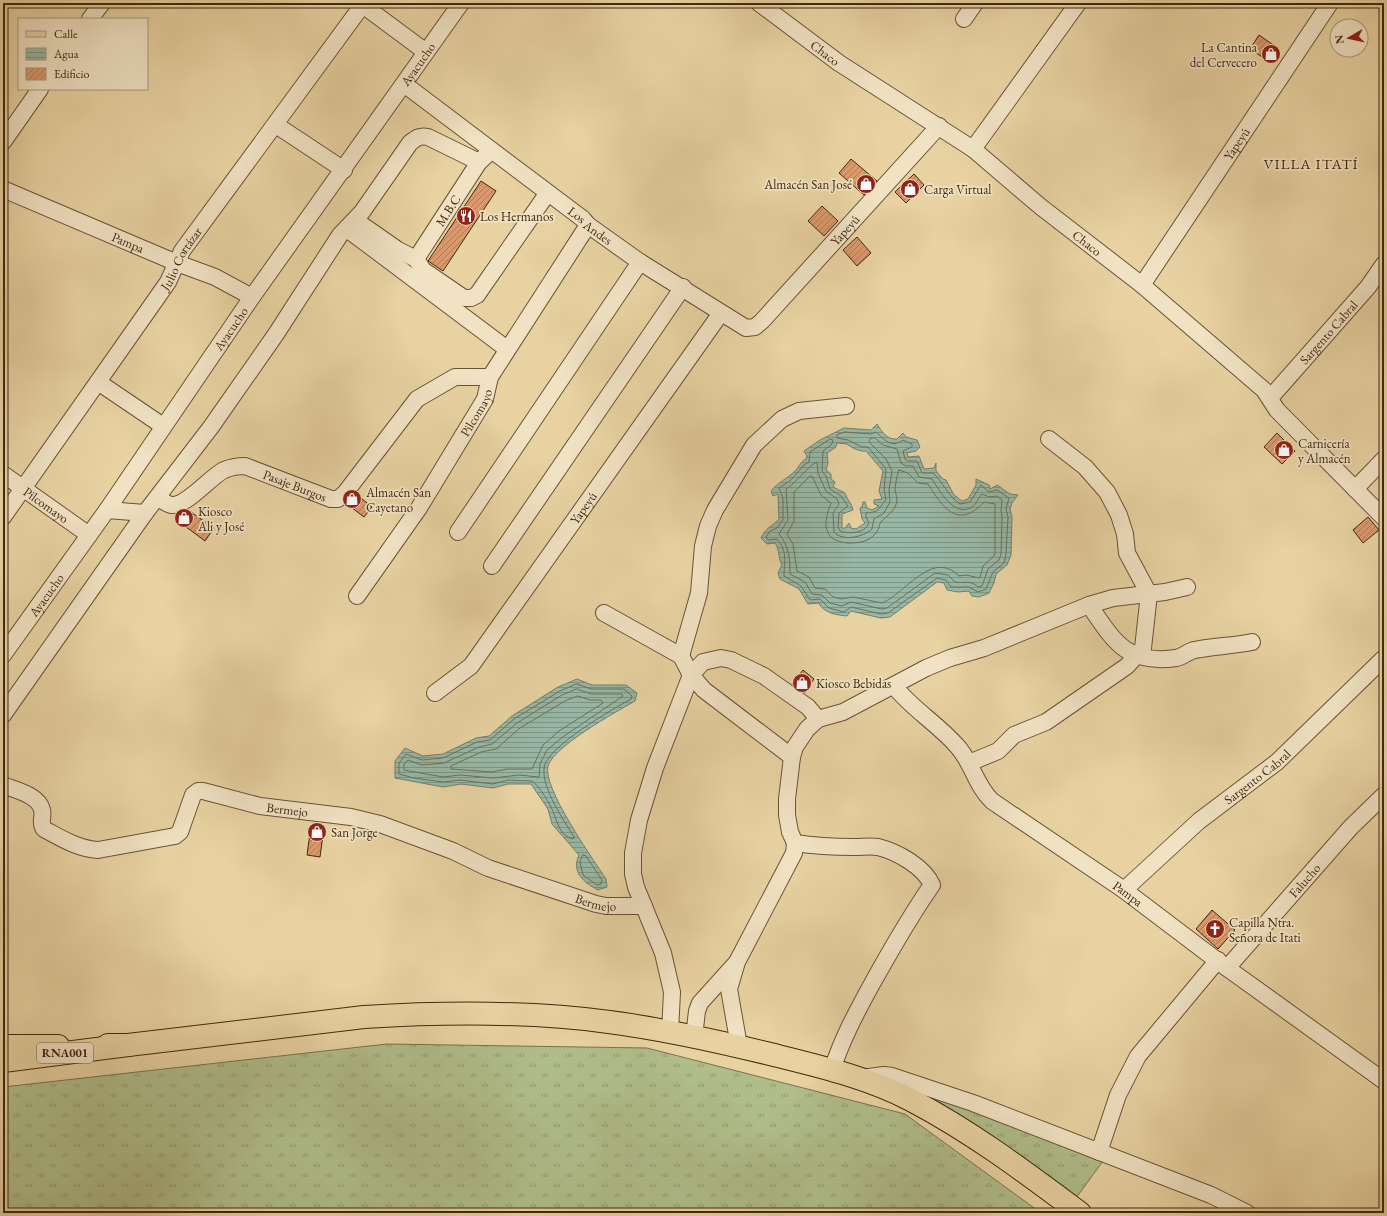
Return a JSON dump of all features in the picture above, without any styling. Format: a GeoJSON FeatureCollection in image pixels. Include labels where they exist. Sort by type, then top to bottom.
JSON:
{"type":"FeatureCollection","features":[{"type":"Feature","properties":{"kind":"main road"},"geometry":{"type":"LineString","coordinates":[[3,1046],[128,1045],[357,1018],[400,1015],[533,1015],[608,1022],[670,1032],[739,1046],[861,1078],[910,1100],[987,1144],[1080,1213]]}},
{"type":"Feature","properties":{"kind":"main road","name":"RNA001"},"geometry":{"type":"LineString","coordinates":[[3,1061],[128,1045]]}},
{"type":"Feature","properties":{"kind":"street"},"geometry":{"type":"LineString","coordinates":[[91,18],[102,3]]}},
{"type":"Feature","properties":{"kind":"street","name":"Ayacucho"},"geometry":{"type":"LineString","coordinates":[[3,655],[107,510],[252,297],[344,170],[461,3]]}},
{"type":"Feature","properties":{"kind":"street","name":"Chaco"},"geometry":{"type":"LineString","coordinates":[[759,3],[839,63],[973,149],[1041,207],[1142,285],[1264,390],[1277,410],[1384,518]]}},
{"type":"Feature","properties":{"kind":"street"},"geometry":{"type":"LineString","coordinates":[[964,19],[975,3]]}},
{"type":"Feature","properties":{"kind":"street"},"geometry":{"type":"LineString","coordinates":[[973,149],[1078,3]]}},
{"type":"Feature","properties":{"kind":"street"},"geometry":{"type":"LineString","coordinates":[[362,4],[426,52]]}},
{"type":"Feature","properties":{"kind":"street","name":"Julio Cortázar"},"geometry":{"type":"LineString","coordinates":[[3,517],[168,282],[182,251],[276,125],[362,4]]}},
{"type":"Feature","properties":{"kind":"street","name":"Yapeyú"},"geometry":{"type":"LineString","coordinates":[[1142,285],[1327,4]]}},
{"type":"Feature","properties":{"kind":"street","name":"Los Andes"},"geometry":{"type":"LineString","coordinates":[[404,84],[547,194],[583,219],[588,225],[640,262],[683,287],[746,328]]}},
{"type":"Feature","properties":{"kind":"street"},"geometry":{"type":"LineString","coordinates":[[3,142],[39,90]]}},
{"type":"Feature","properties":{"kind":"street"},"geometry":{"type":"LineString","coordinates":[[276,125],[344,170]]}},
{"type":"Feature","properties":{"kind":"street","name":"Yapeyú"},"geometry":{"type":"LineString","coordinates":[[746,328],[754,327],[762,321],[939,126]]}},
{"type":"Feature","properties":{"kind":"street"},"geometry":{"type":"LineString","coordinates":[[3,715],[145,513],[211,427],[276,334],[340,235],[351,224],[410,143],[416,138],[423,136],[428,137],[478,162],[491,151]]}},
{"type":"Feature","properties":{"kind":"street","name":"M.B.C"},"geometry":{"type":"LineString","coordinates":[[416,259],[478,162]]}},
{"type":"Feature","properties":{"kind":"street","name":"Pampa"},"geometry":{"type":"LineString","coordinates":[[3,189],[176,263],[215,277],[252,297]]}},
{"type":"Feature","properties":{"kind":"street"},"geometry":{"type":"LineString","coordinates":[[351,224],[416,259],[423,270],[464,298],[471,298],[477,295],[547,194]]}},
{"type":"Feature","properties":{"kind":"street"},"geometry":{"type":"LineString","coordinates":[[351,224],[507,349]]}},
{"type":"Feature","properties":{"kind":"street","name":"Pilcomayo"},"geometry":{"type":"LineString","coordinates":[[357,596],[423,502],[485,398],[490,377],[588,225]]}},
{"type":"Feature","properties":{"kind":"street"},"geometry":{"type":"LineString","coordinates":[[458,532],[640,262]]}},
{"type":"Feature","properties":{"kind":"street","name":"Sargento Cabral"},"geometry":{"type":"LineString","coordinates":[[1270,398],[1368,287],[1384,264]]}},
{"type":"Feature","properties":{"kind":"street"},"geometry":{"type":"LineString","coordinates":[[492,566],[683,287]]}},
{"type":"Feature","properties":{"kind":"street","name":"Yapeyú"},"geometry":{"type":"LineString","coordinates":[[435,693],[471,666],[721,312]]}},
{"type":"Feature","properties":{"kind":"street","name":"Pasaje Burgos"},"geometry":{"type":"LineString","coordinates":[[158,497],[168,505],[174,505],[184,501],[224,470],[234,466],[245,466],[331,499],[338,499],[345,493],[417,399],[454,376],[490,377]]}},
{"type":"Feature","properties":{"kind":"street"},"geometry":{"type":"LineString","coordinates":[[98,382],[163,426]]}},
{"type":"Feature","properties":{"kind":"street"},"geometry":{"type":"LineString","coordinates":[[681,656],[699,594],[703,546],[708,526],[715,510],[754,446],[782,419],[800,411],[846,406]]}},
{"type":"Feature","properties":{"kind":"street"},"geometry":{"type":"LineString","coordinates":[[968,763],[998,751],[1014,735],[1046,722],[1127,666],[1143,648],[1146,632],[1149,594],[1127,553],[1125,534],[1119,515],[1107,492],[1085,467],[1049,439]]}},
{"type":"Feature","properties":{"kind":"street"},"geometry":{"type":"LineString","coordinates":[[1355,489],[1384,459]]}},
{"type":"Feature","properties":{"kind":"street","name":"Pilcomayo"},"geometry":{"type":"LineString","coordinates":[[3,474],[89,535]]}},
{"type":"Feature","properties":{"kind":"street"},"geometry":{"type":"LineString","coordinates":[[107,510],[145,513]]}},
{"type":"Feature","properties":{"kind":"street"},"geometry":{"type":"LineString","coordinates":[[739,1046],[729,989],[737,962],[794,853],[795,842],[790,832],[786,799],[792,757],[795,747],[807,729],[818,719],[843,712],[926,668],[950,658],[984,648],[1090,605],[1113,598],[1187,588]]}},
{"type":"Feature","properties":{"kind":"street"},"geometry":{"type":"LineString","coordinates":[[1090,605],[1110,635],[1121,647],[1137,656],[1158,659],[1176,658],[1193,650],[1252,642]]}},
{"type":"Feature","properties":{"kind":"street"},"geometry":{"type":"LineString","coordinates":[[604,613],[681,656],[691,675],[704,690],[792,757]]}},
{"type":"Feature","properties":{"kind":"street"},"geometry":{"type":"LineString","coordinates":[[670,1032],[672,992],[663,953],[636,887],[633,874],[633,853],[639,820],[655,768],[691,675],[703,662],[721,658],[731,660],[764,676],[808,707],[818,719]]}},
{"type":"Feature","properties":{"kind":"street","name":"Sargento Cabral"},"geometry":{"type":"LineString","coordinates":[[1124,890],[1199,820],[1277,762],[1384,658]]}},
{"type":"Feature","properties":{"kind":"street","name":"Pampa"},"geometry":{"type":"LineString","coordinates":[[894,686],[903,698],[959,747],[985,794],[992,801],[1124,890],[1222,964],[1384,1081]]}},
{"type":"Feature","properties":{"kind":"street","name":"Bermejo"},"geometry":{"type":"LineString","coordinates":[[3,785],[32,798],[38,803],[42,809],[41,824],[44,829],[78,847],[88,850],[98,850],[175,836],[180,832],[194,795],[198,791],[203,791],[260,806],[351,817],[380,824],[446,848],[488,868],[596,904],[606,906],[644,906]]}},
{"type":"Feature","properties":{"kind":"street","name":"Falucho"},"geometry":{"type":"LineString","coordinates":[[1099,1152],[1118,1095],[1138,1056],[1351,827],[1384,795]]}},
{"type":"Feature","properties":{"kind":"street"},"geometry":{"type":"LineString","coordinates":[[795,842],[815,846],[877,847],[893,852],[910,862],[928,877],[932,885],[905,923],[857,1011],[841,1043],[832,1070]]}},
{"type":"Feature","properties":{"kind":"street"},"geometry":{"type":"LineString","coordinates":[[694,1037],[697,1011],[700,1003],[737,962]]}},
{"type":"Feature","properties":{"kind":"street"},"geometry":{"type":"LineString","coordinates":[[861,1078],[884,1075],[892,1076],[973,1103],[1211,1195],[1247,1213]]}},
{"type":"Feature","properties":{"kind":"green space"},"geometry":{"type":"Polygon","coordinates":[[[387,1044],[647,1048],[905,1114],[1041,1213],[3,1213],[3,1087],[387,1044]]]}},
{"type":"Feature","properties":{"kind":"green space"},"geometry":{"type":"Polygon","coordinates":[[[905,1085],[1103,1161],[1076,1198],[905,1085]]]}},
{"type":"Feature","properties":{"kind":"water"},"geometry":{"type":"Polygon","coordinates":[[[877,424],[883,433],[890,438],[897,439],[903,433],[906,437],[917,440],[920,447],[916,451],[907,453],[908,457],[919,456],[924,469],[934,468],[936,463],[936,471],[943,479],[946,480],[954,495],[962,501],[968,499],[976,485],[976,479],[989,485],[990,489],[997,485],[1010,494],[1018,495],[1012,503],[1010,509],[1012,517],[1011,555],[1007,565],[996,574],[994,583],[989,593],[979,597],[972,596],[969,591],[958,592],[947,590],[944,583],[937,582],[890,617],[881,618],[851,611],[847,616],[827,611],[819,603],[808,604],[799,589],[780,579],[778,573],[782,565],[777,546],[775,543],[767,544],[761,538],[767,529],[779,519],[778,494],[773,496],[771,491],[792,474],[806,459],[807,456],[804,451],[820,440],[844,428],[871,430],[877,424]],[[837,443],[836,447],[827,453],[828,463],[826,470],[831,474],[831,479],[835,482],[833,487],[845,493],[853,510],[842,514],[842,528],[845,528],[849,523],[851,528],[856,529],[865,523],[862,519],[860,508],[862,507],[863,502],[865,502],[867,508],[872,510],[879,506],[874,504],[874,500],[882,499],[879,491],[883,471],[866,451],[861,451],[847,444],[837,443]]]}},
{"type":"Feature","properties":{"kind":"water"},"geometry":{"type":"Polygon","coordinates":[[[577,679],[592,685],[626,685],[637,693],[635,701],[573,740],[561,749],[548,766],[548,776],[560,806],[580,840],[606,879],[607,887],[598,890],[588,884],[580,876],[577,867],[579,855],[552,824],[548,809],[531,784],[508,784],[493,788],[461,784],[443,787],[395,778],[395,761],[405,748],[423,756],[443,754],[476,738],[489,736],[512,716],[558,687],[577,679]]]}},
{"type":"Feature","properties":{"kind":"building"},"geometry":{"type":"Polygon","coordinates":[[[1259,35],[1279,49],[1270,62],[1250,49],[1259,35]]]}},
{"type":"Feature","properties":{"kind":"building"},"geometry":{"type":"Polygon","coordinates":[[[851,159],[877,181],[864,195],[839,173],[851,159]]]}},
{"type":"Feature","properties":{"kind":"building","name":"Carga Virtual"},"geometry":{"type":"Polygon","coordinates":[[[914,174],[924,185],[906,203],[895,192],[914,174]]]}},
{"type":"Feature","properties":{"kind":"building"},"geometry":{"type":"Polygon","coordinates":[[[481,181],[496,191],[443,271],[428,261],[481,181]]]}},
{"type":"Feature","properties":{"kind":"building"},"geometry":{"type":"Polygon","coordinates":[[[822,206],[838,221],[824,236],[808,221],[822,206]]]}},
{"type":"Feature","properties":{"kind":"building"},"geometry":{"type":"Polygon","coordinates":[[[857,237],[871,253],[857,266],[843,250],[857,237]]]}},
{"type":"Feature","properties":{"kind":"building"},"geometry":{"type":"Polygon","coordinates":[[[1277,433],[1295,451],[1282,464],[1264,447],[1277,433]]]}},
{"type":"Feature","properties":{"kind":"building"},"geometry":{"type":"Polygon","coordinates":[[[356,494],[372,507],[364,517],[347,504],[356,494]]]}},
{"type":"Feature","properties":{"kind":"building"},"geometry":{"type":"Polygon","coordinates":[[[188,510],[214,528],[205,541],[178,521],[188,510]]]}},
{"type":"Feature","properties":{"kind":"building"},"geometry":{"type":"Polygon","coordinates":[[[1368,517],[1379,530],[1363,543],[1353,530],[1368,517]]]}},
{"type":"Feature","properties":{"kind":"building","name":"Kiosco Bebidas"},"geometry":{"type":"Polygon","coordinates":[[[803,670],[814,679],[804,693],[792,684],[803,670]]]}},
{"type":"Feature","properties":{"kind":"building"},"geometry":{"type":"Polygon","coordinates":[[[311,826],[324,827],[320,857],[307,855],[311,826]]]}},
{"type":"Feature","properties":{"kind":"building","name":"Capilla Ntra. Señora de Itati"},"geometry":{"type":"Polygon","coordinates":[[[1212,910],[1235,930],[1218,949],[1196,929],[1212,910]]]}},
{"type":"Feature","properties":{"kind":"place","name":"La Cantina del Cervecero"},"geometry":{"type":"Point","coordinates":[1271,54]}},
{"type":"Feature","properties":{"kind":"place","name":"Almacén San José"},"geometry":{"type":"Point","coordinates":[866,184]}},
{"type":"Feature","properties":{"kind":"place","name":"Carga Virtual"},"geometry":{"type":"Point","coordinates":[910,189]}},
{"type":"Feature","properties":{"kind":"place","name":"Los Hermanos"},"geometry":{"type":"Point","coordinates":[466,216]}},
{"type":"Feature","properties":{"kind":"place","name":"Carnicería y Almacén"},"geometry":{"type":"Point","coordinates":[1284,450]}},
{"type":"Feature","properties":{"kind":"place","name":"Almacén San Cayetano"},"geometry":{"type":"Point","coordinates":[352,499]}},
{"type":"Feature","properties":{"kind":"place","name":"Kiosco Ali y José"},"geometry":{"type":"Point","coordinates":[184,518]}},
{"type":"Feature","properties":{"kind":"place","name":"Kiosco Bebidas"},"geometry":{"type":"Point","coordinates":[802,683]}},
{"type":"Feature","properties":{"kind":"place","name":"San Jorge"},"geometry":{"type":"Point","coordinates":[317,832]}},
{"type":"Feature","properties":{"kind":"place","name":"Capilla Ntra. Señora de Itati"},"geometry":{"type":"Point","coordinates":[1215,929]}},
{"type":"Feature","properties":{"kind":"district","name":"VILLA ITATÍ"},"geometry":{"type":"Point","coordinates":[1311,163]}}]}
